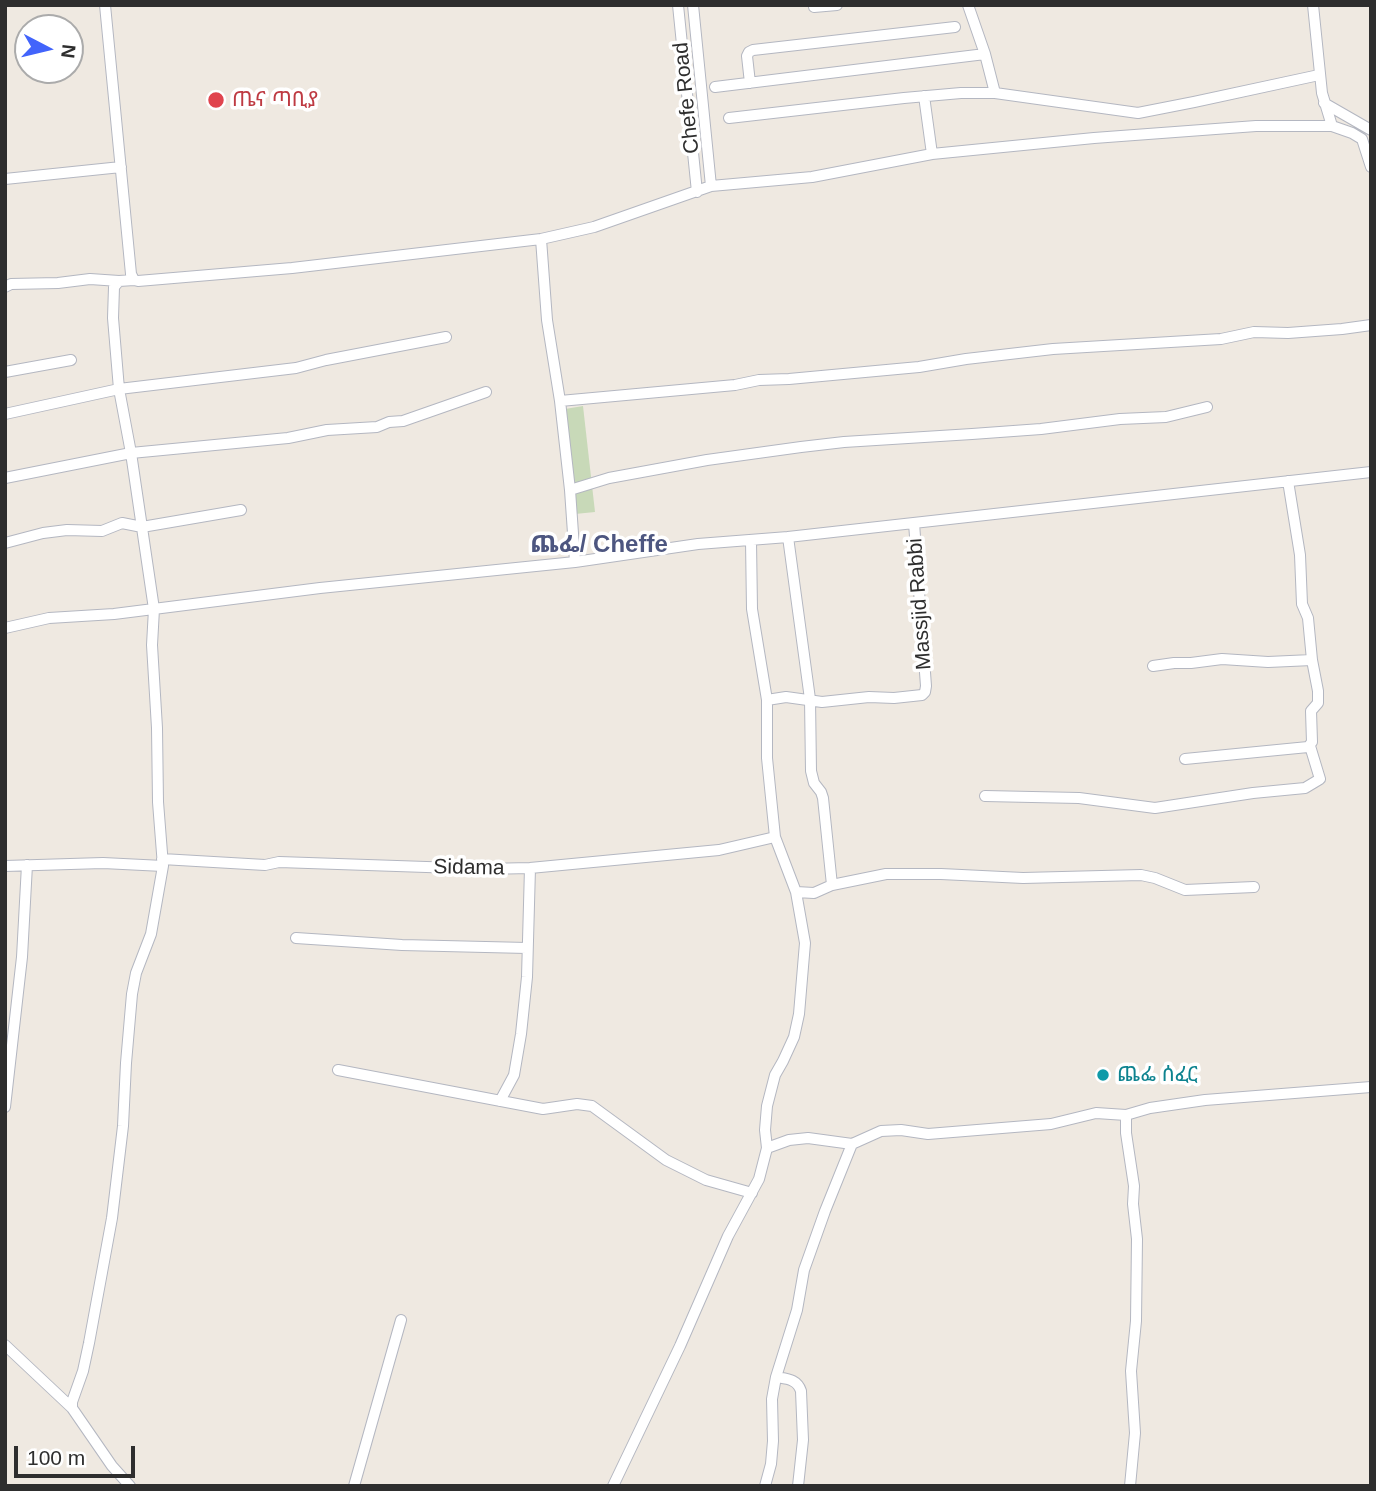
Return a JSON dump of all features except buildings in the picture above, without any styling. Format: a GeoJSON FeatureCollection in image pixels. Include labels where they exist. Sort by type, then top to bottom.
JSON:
{"type":"FeatureCollection","features":[{"type":"Feature","properties":{"kind":"street"},"geometry":{"type":"LineString","coordinates":[[105,5],[131,274],[134,280]]}},
{"type":"Feature","properties":{"kind":"street","name":"Chefe Road"},"geometry":{"type":"LineString","coordinates":[[678,5],[697,191]]}},
{"type":"Feature","properties":{"kind":"street","name":"Chefe Road"},"geometry":{"type":"LineString","coordinates":[[693,5],[711,186]]}},
{"type":"Feature","properties":{"kind":"street"},"geometry":{"type":"LineString","coordinates":[[814,7],[837,5]]}},
{"type":"Feature","properties":{"kind":"street"},"geometry":{"type":"LineString","coordinates":[[968,5],[995,93]]}},
{"type":"Feature","properties":{"kind":"street"},"geometry":{"type":"LineString","coordinates":[[1313,5],[1324,103],[1332,126]]}},
{"type":"Feature","properties":{"kind":"street"},"geometry":{"type":"LineString","coordinates":[[750,83],[747,56],[753,50],[955,27]]}},
{"type":"Feature","properties":{"kind":"street"},"geometry":{"type":"LineString","coordinates":[[715,87],[985,54]]}},
{"type":"Feature","properties":{"kind":"street"},"geometry":{"type":"LineString","coordinates":[[729,118],[961,93],[995,93],[1138,113],[1320,75]]}},
{"type":"Feature","properties":{"kind":"street"},"geometry":{"type":"LineString","coordinates":[[924,96],[932,155]]}},
{"type":"Feature","properties":{"kind":"street"},"geometry":{"type":"LineString","coordinates":[[1324,103],[1366,127],[1371,114]]}},
{"type":"Feature","properties":{"kind":"street"},"geometry":{"type":"LineString","coordinates":[[5,286],[58,284],[90,279],[138,281],[292,268],[541,239],[594,227],[711,186],[812,177],[932,155],[1094,138],[1243,127],[1332,126],[1362,139],[1371,167]]}},
{"type":"Feature","properties":{"kind":"street"},"geometry":{"type":"LineString","coordinates":[[5,179],[121,167]]}},
{"type":"Feature","properties":{"kind":"street"},"geometry":{"type":"LineString","coordinates":[[541,239],[547,320],[570,490],[575,562]]}},
{"type":"Feature","properties":{"kind":"street"},"geometry":{"type":"LineString","coordinates":[[72,1408],[89,1343],[112,1218],[124,1126],[132,994],[136,973],[151,934],[162,863],[152,645],[154,609],[119,389],[113,318],[114,288],[119,281]]}},
{"type":"Feature","properties":{"kind":"street"},"geometry":{"type":"LineString","coordinates":[[560,401],[736,385],[759,380],[919,367],[1053,349],[1371,325]]}},
{"type":"Feature","properties":{"kind":"street"},"geometry":{"type":"LineString","coordinates":[[5,414],[119,389],[296,368],[446,337]]}},
{"type":"Feature","properties":{"kind":"street"},"geometry":{"type":"LineString","coordinates":[[5,372],[71,360]]}},
{"type":"Feature","properties":{"kind":"street"},"geometry":{"type":"LineString","coordinates":[[5,478],[131,453],[289,438],[327,430],[377,428],[388,422],[403,421],[486,392]]}},
{"type":"Feature","properties":{"kind":"street"},"geometry":{"type":"LineString","coordinates":[[570,490],[609,478],[707,460],[801,447],[1166,417],[1207,407]]}},
{"type":"Feature","properties":{"kind":"street"},"geometry":{"type":"LineString","coordinates":[[5,628],[49,618],[114,614],[320,588],[575,562],[698,544],[751,541],[1371,472]]}},
{"type":"Feature","properties":{"kind":"street"},"geometry":{"type":"LineString","coordinates":[[985,796],[1079,798],[1155,808],[1305,788],[1320,779],[1310,746],[1311,711],[1318,703],[1318,691],[1308,618],[1301,604],[1300,555],[1288,481]]}},
{"type":"Feature","properties":{"kind":"street"},"geometry":{"type":"LineString","coordinates":[[5,543],[43,533],[67,530],[102,531],[122,523],[142,527],[241,510]]}},
{"type":"Feature","properties":{"kind":"street","name":"Massjid Rabbi"},"geometry":{"type":"LineString","coordinates":[[767,700],[786,697],[822,702],[869,697],[894,698],[922,695],[925,692],[914,523]]}},
{"type":"Feature","properties":{"kind":"street"},"geometry":{"type":"LineString","coordinates":[[788,537],[810,699],[811,771],[814,783],[823,798],[832,885]]}},
{"type":"Feature","properties":{"kind":"street"},"geometry":{"type":"LineString","coordinates":[[613,1486],[670,1369],[728,1236],[759,1179],[767,1148],[766,1118],[775,1075],[794,1037],[799,1014],[805,943],[796,891],[775,837],[767,758],[767,700],[752,609],[751,541]]}},
{"type":"Feature","properties":{"kind":"street"},"geometry":{"type":"LineString","coordinates":[[1153,666],[1222,659],[1268,662],[1312,660]]}},
{"type":"Feature","properties":{"kind":"street"},"geometry":{"type":"LineString","coordinates":[[1185,759],[1310,746]]}},
{"type":"Feature","properties":{"kind":"street","name":"Sidama"},"geometry":{"type":"LineString","coordinates":[[5,866],[162,863],[188,860],[265,865],[279,862],[530,868],[719,850],[775,837]]}},
{"type":"Feature","properties":{"kind":"street"},"geometry":{"type":"LineString","coordinates":[[5,1107],[22,957],[27,865]]}},
{"type":"Feature","properties":{"kind":"street"},"geometry":{"type":"LineString","coordinates":[[500,1101],[514,1074],[527,977],[530,868]]}},
{"type":"Feature","properties":{"kind":"street"},"geometry":{"type":"LineString","coordinates":[[796,891],[814,893],[832,885],[886,874],[1023,878],[1141,875],[1185,890],[1254,887]]}},
{"type":"Feature","properties":{"kind":"street"},"geometry":{"type":"LineString","coordinates":[[296,938],[402,945],[527,948]]}},
{"type":"Feature","properties":{"kind":"street"},"geometry":{"type":"LineString","coordinates":[[338,1070],[543,1109],[577,1104],[592,1107],[666,1160],[706,1180],[752,1194]]}},
{"type":"Feature","properties":{"kind":"street"},"geometry":{"type":"LineString","coordinates":[[767,1148],[789,1140],[808,1138],[852,1144],[881,1131],[901,1130],[928,1134],[1051,1124],[1096,1113],[1126,1115],[1150,1108],[1205,1100],[1371,1087]]}},
{"type":"Feature","properties":{"kind":"street"},"geometry":{"type":"LineString","coordinates":[[1126,1115],[1138,1239],[1136,1321],[1131,1371],[1135,1433],[1130,1486]]}},
{"type":"Feature","properties":{"kind":"street"},"geometry":{"type":"LineString","coordinates":[[765,1486],[771,1464],[775,1377],[797,1310],[804,1270],[852,1144]]}},
{"type":"Feature","properties":{"kind":"street"},"geometry":{"type":"LineString","coordinates":[[354,1486],[401,1321]]}},
{"type":"Feature","properties":{"kind":"street"},"geometry":{"type":"LineString","coordinates":[[5,1345],[72,1408],[112,1466],[130,1486]]}},
{"type":"Feature","properties":{"kind":"street"},"geometry":{"type":"LineString","coordinates":[[775,1377],[792,1380],[799,1385],[801,1391],[803,1440],[798,1486]]}},
{"type":"Feature","properties":{"kind":"green space"},"geometry":{"type":"Polygon","coordinates":[[[583,406],[595,512],[575,514],[565,409],[583,406]]]}},
{"type":"Feature","properties":{"kind":"place","name":"ጤና ጣቢያ"},"geometry":{"type":"Point","coordinates":[216,100]}},
{"type":"Feature","properties":{"kind":"place","name":"ጨፌ ሰፈር"},"geometry":{"type":"Point","coordinates":[1103,1075]}},
{"type":"Feature","properties":{"kind":"district","name":"ጨፌ/ Cheffe"},"geometry":{"type":"Point","coordinates":[599,545]}}]}
